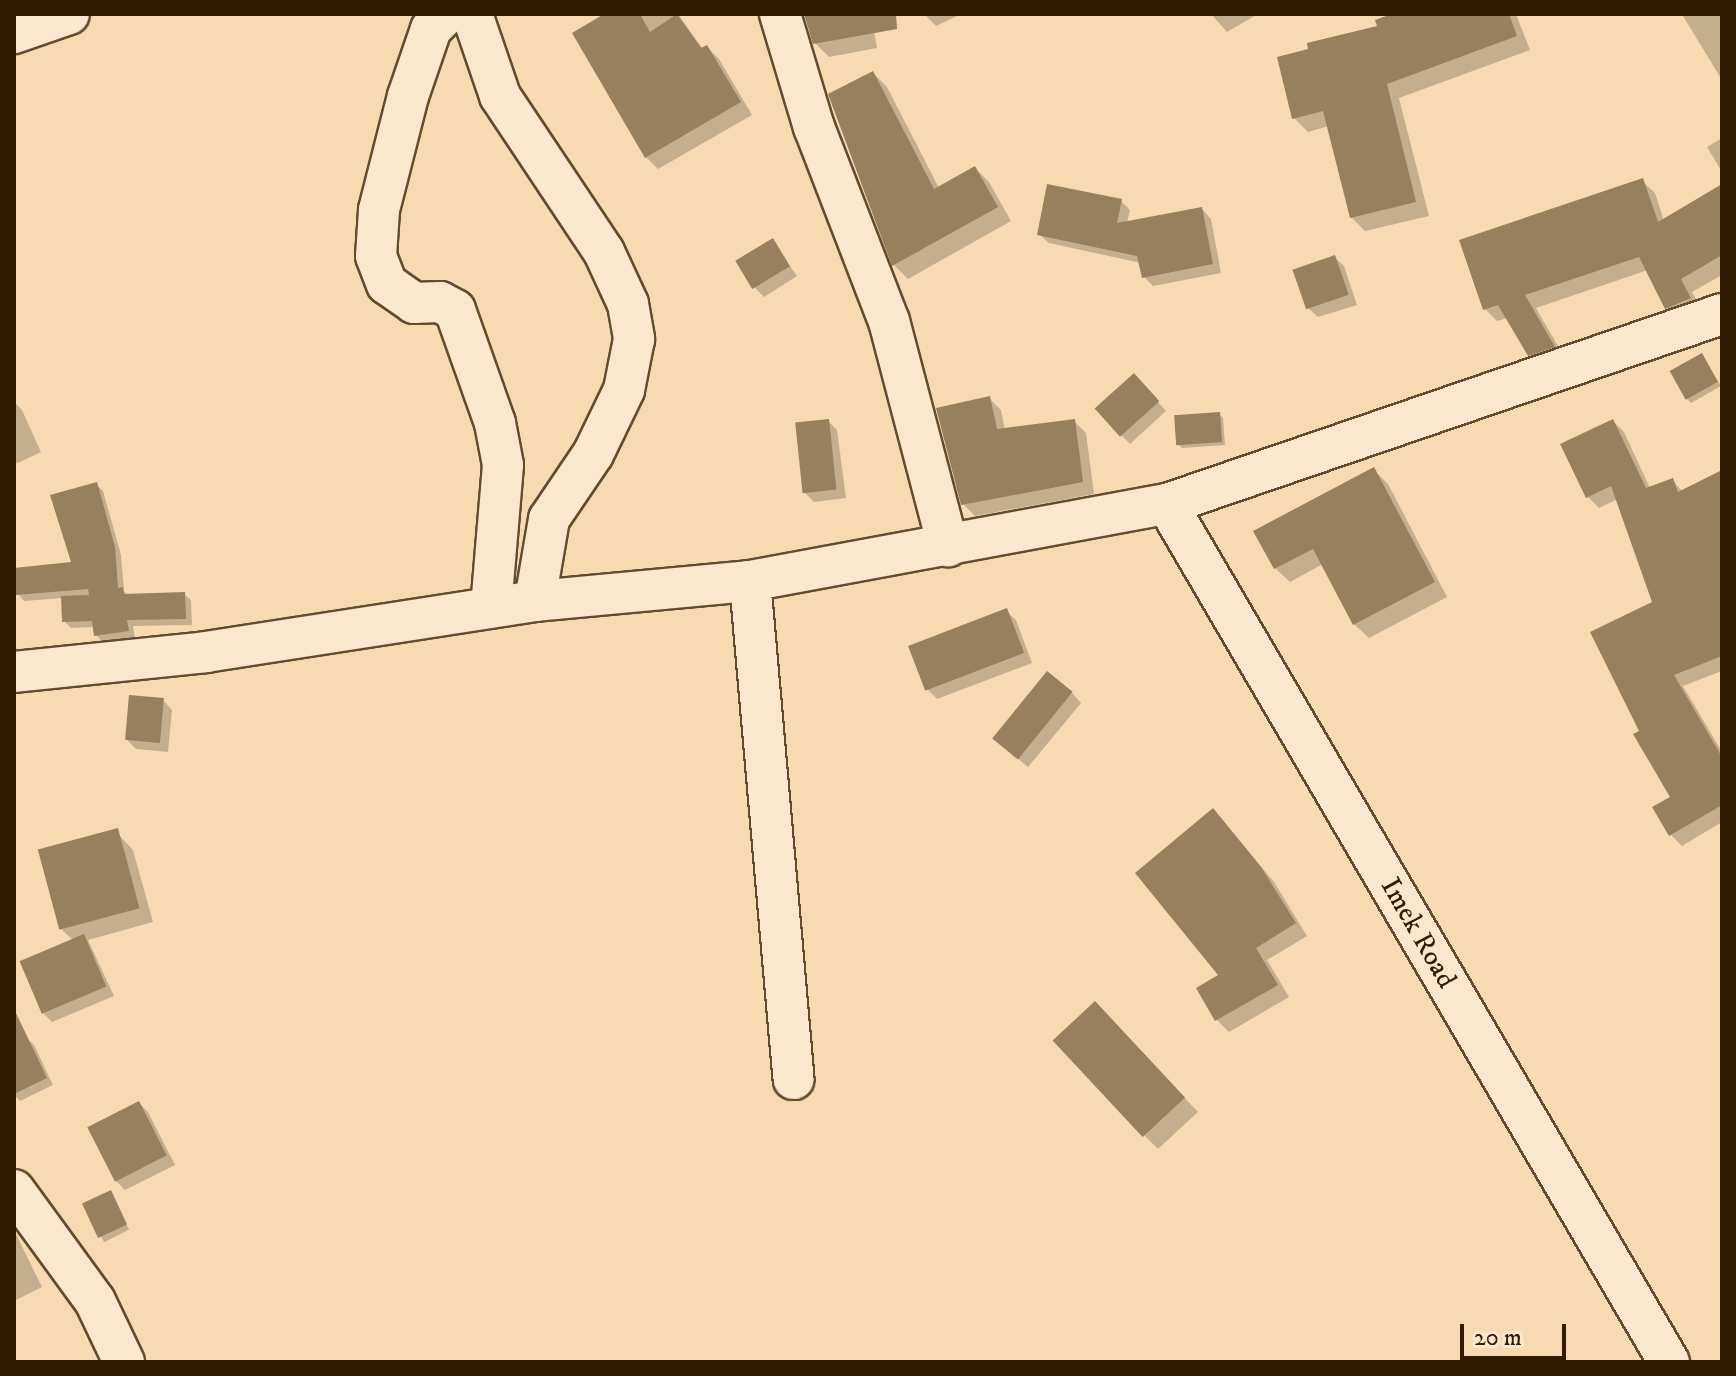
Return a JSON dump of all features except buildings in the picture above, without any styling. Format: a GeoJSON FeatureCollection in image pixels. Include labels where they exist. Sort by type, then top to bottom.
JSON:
{"type":"FeatureCollection","features":[{"type":"Feature","properties":{"kind":"street"},"geometry":{"type":"LineString","coordinates":[[14,33],[69,14]]}},
{"type":"Feature","properties":{"kind":"street"},"geometry":{"type":"LineString","coordinates":[[446,14],[431,29],[408,96],[379,210],[376,256],[387,284],[414,303],[440,302],[455,310],[495,423],[503,465],[491,607]]}},
{"type":"Feature","properties":{"kind":"street"},"geometry":{"type":"LineString","coordinates":[[472,14],[500,96],[604,252],[628,304],[634,339],[618,403],[593,454],[549,519],[535,601]]}},
{"type":"Feature","properties":{"kind":"street"},"geometry":{"type":"LineString","coordinates":[[780,14],[814,127],[889,321],[948,546]]}},
{"type":"Feature","properties":{"kind":"street"},"geometry":{"type":"LineString","coordinates":[[14,672],[206,652],[535,601],[750,581],[1167,504],[1722,314]]}},
{"type":"Feature","properties":{"kind":"street","name":"Imek Road"},"geometry":{"type":"LineString","coordinates":[[1167,504],[1669,1362]]}},
{"type":"Feature","properties":{"kind":"street"},"geometry":{"type":"LineString","coordinates":[[750,581],[794,1079]]}},
{"type":"Feature","properties":{"kind":"street"},"geometry":{"type":"LineString","coordinates":[[14,1190],[95,1301],[124,1362]]}}]}
